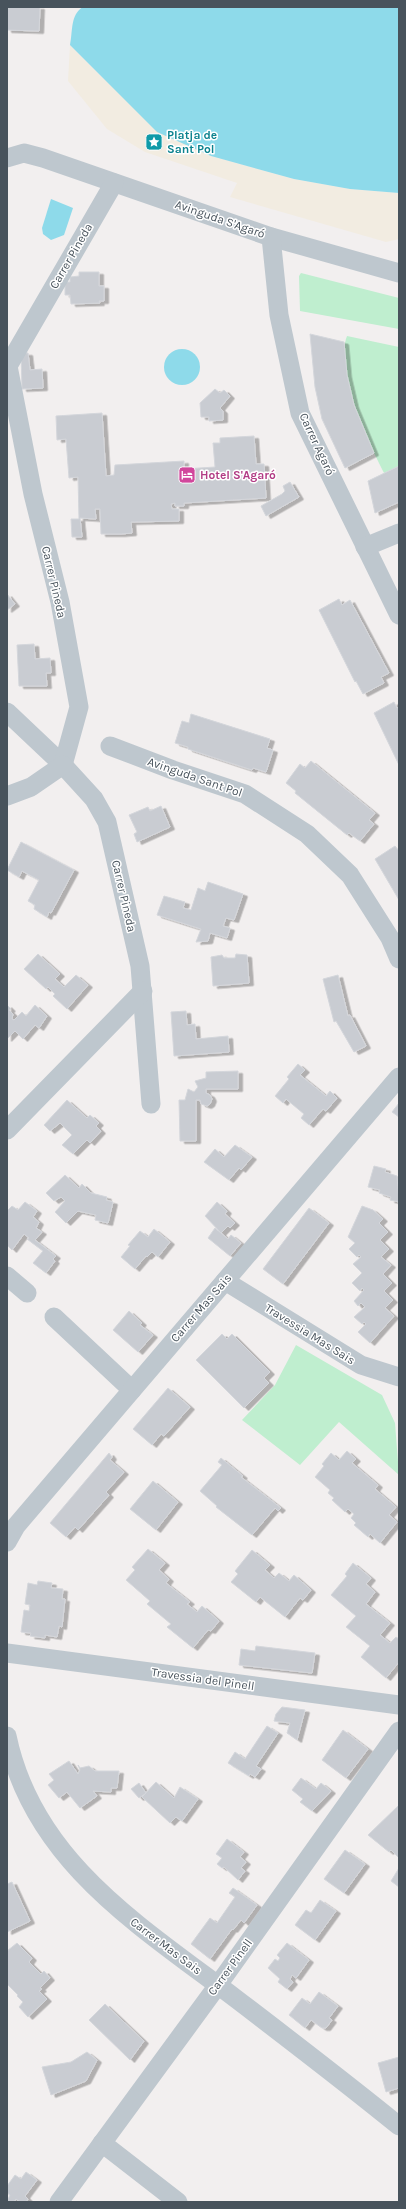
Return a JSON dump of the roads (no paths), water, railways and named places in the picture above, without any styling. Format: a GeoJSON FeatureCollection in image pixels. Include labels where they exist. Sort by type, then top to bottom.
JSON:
{"type":"FeatureCollection","features":[{"type":"Feature","properties":{"kind":"street","name":"Avinguda S'Agaró"},"geometry":{"type":"LineString","coordinates":[[7,158],[24,153],[44,158],[270,237],[399,273]]}},
{"type":"Feature","properties":{"kind":"street","name":"Carrer Pineda"},"geometry":{"type":"LineString","coordinates":[[114,183],[8,366],[33,494],[60,602],[79,707],[63,765],[94,798],[107,822],[140,966],[151,1104]]}},
{"type":"Feature","properties":{"kind":"street","name":"Carrer Agaró"},"geometry":{"type":"LineString","coordinates":[[270,237],[279,315],[300,413],[399,616]]}},
{"type":"Feature","properties":{"kind":"street"},"geometry":{"type":"LineString","coordinates":[[365,547],[399,533]]}},
{"type":"Feature","properties":{"kind":"street"},"geometry":{"type":"LineString","coordinates":[[7,712],[63,765],[31,787],[7,796]]}},
{"type":"Feature","properties":{"kind":"street","name":"Avinguda Sant Pol"},"geometry":{"type":"LineString","coordinates":[[110,746],[173,770],[245,794],[307,834],[350,875],[390,938],[399,959]]}},
{"type":"Feature","properties":{"kind":"street"},"geometry":{"type":"LineString","coordinates":[[7,1130],[143,991]]}},
{"type":"Feature","properties":{"kind":"street","name":"Carrer Mas Sais"},"geometry":{"type":"LineString","coordinates":[[7,1542],[16,1526],[399,1077]]}},
{"type":"Feature","properties":{"kind":"street"},"geometry":{"type":"LineString","coordinates":[[7,1276],[27,1293]]}},
{"type":"Feature","properties":{"kind":"street","name":"Travessia Mas Sais"},"geometry":{"type":"LineString","coordinates":[[224,1281],[361,1365],[399,1377]]}},
{"type":"Feature","properties":{"kind":"street"},"geometry":{"type":"LineString","coordinates":[[54,1317],[132,1390]]}},
{"type":"Feature","properties":{"kind":"street","name":"Travessia del Pinell"},"geometry":{"type":"LineString","coordinates":[[7,1652],[399,1705]]}},
{"type":"Feature","properties":{"kind":"street","name":"Carrer Pinell"},"geometry":{"type":"LineString","coordinates":[[59,2202],[218,1985],[399,1731]]}},
{"type":"Feature","properties":{"kind":"street","name":"Carrer Mas Sais"},"geometry":{"type":"LineString","coordinates":[[7,1736],[11,1757],[26,1795],[51,1839],[82,1876],[120,1912],[318,2061],[399,2126]]}},
{"type":"Feature","properties":{"kind":"street"},"geometry":{"type":"LineString","coordinates":[[102,2143],[178,2202]]}},
{"type":"Feature","properties":{"kind":"water"},"geometry":{"type":"Polygon","coordinates":[[[83,7],[399,7],[399,193],[350,189],[294,179],[211,156],[157,132],[70,45],[74,19],[79,10],[83,7]]]}},
{"type":"Feature","properties":{"kind":"water"},"geometry":{"type":"Polygon","coordinates":[[[51,199],[73,208],[64,235],[51,240],[43,234],[42,228],[51,199]]]}},
{"type":"Feature","properties":{"kind":"water"},"geometry":{"type":"Polygon","coordinates":[[[186,349],[195,354],[199,360],[199,374],[195,380],[186,385],[178,385],[169,380],[165,374],[164,363],[169,354],[175,350],[186,349]]]}},
{"type":"Feature","properties":{"kind":"place","name":"Platja de Sant Pol"},"geometry":{"type":"Point","coordinates":[154,142]}},
{"type":"Feature","properties":{"kind":"place","name":"Hotel S'Agaró"},"geometry":{"type":"Point","coordinates":[187,475]}}]}
